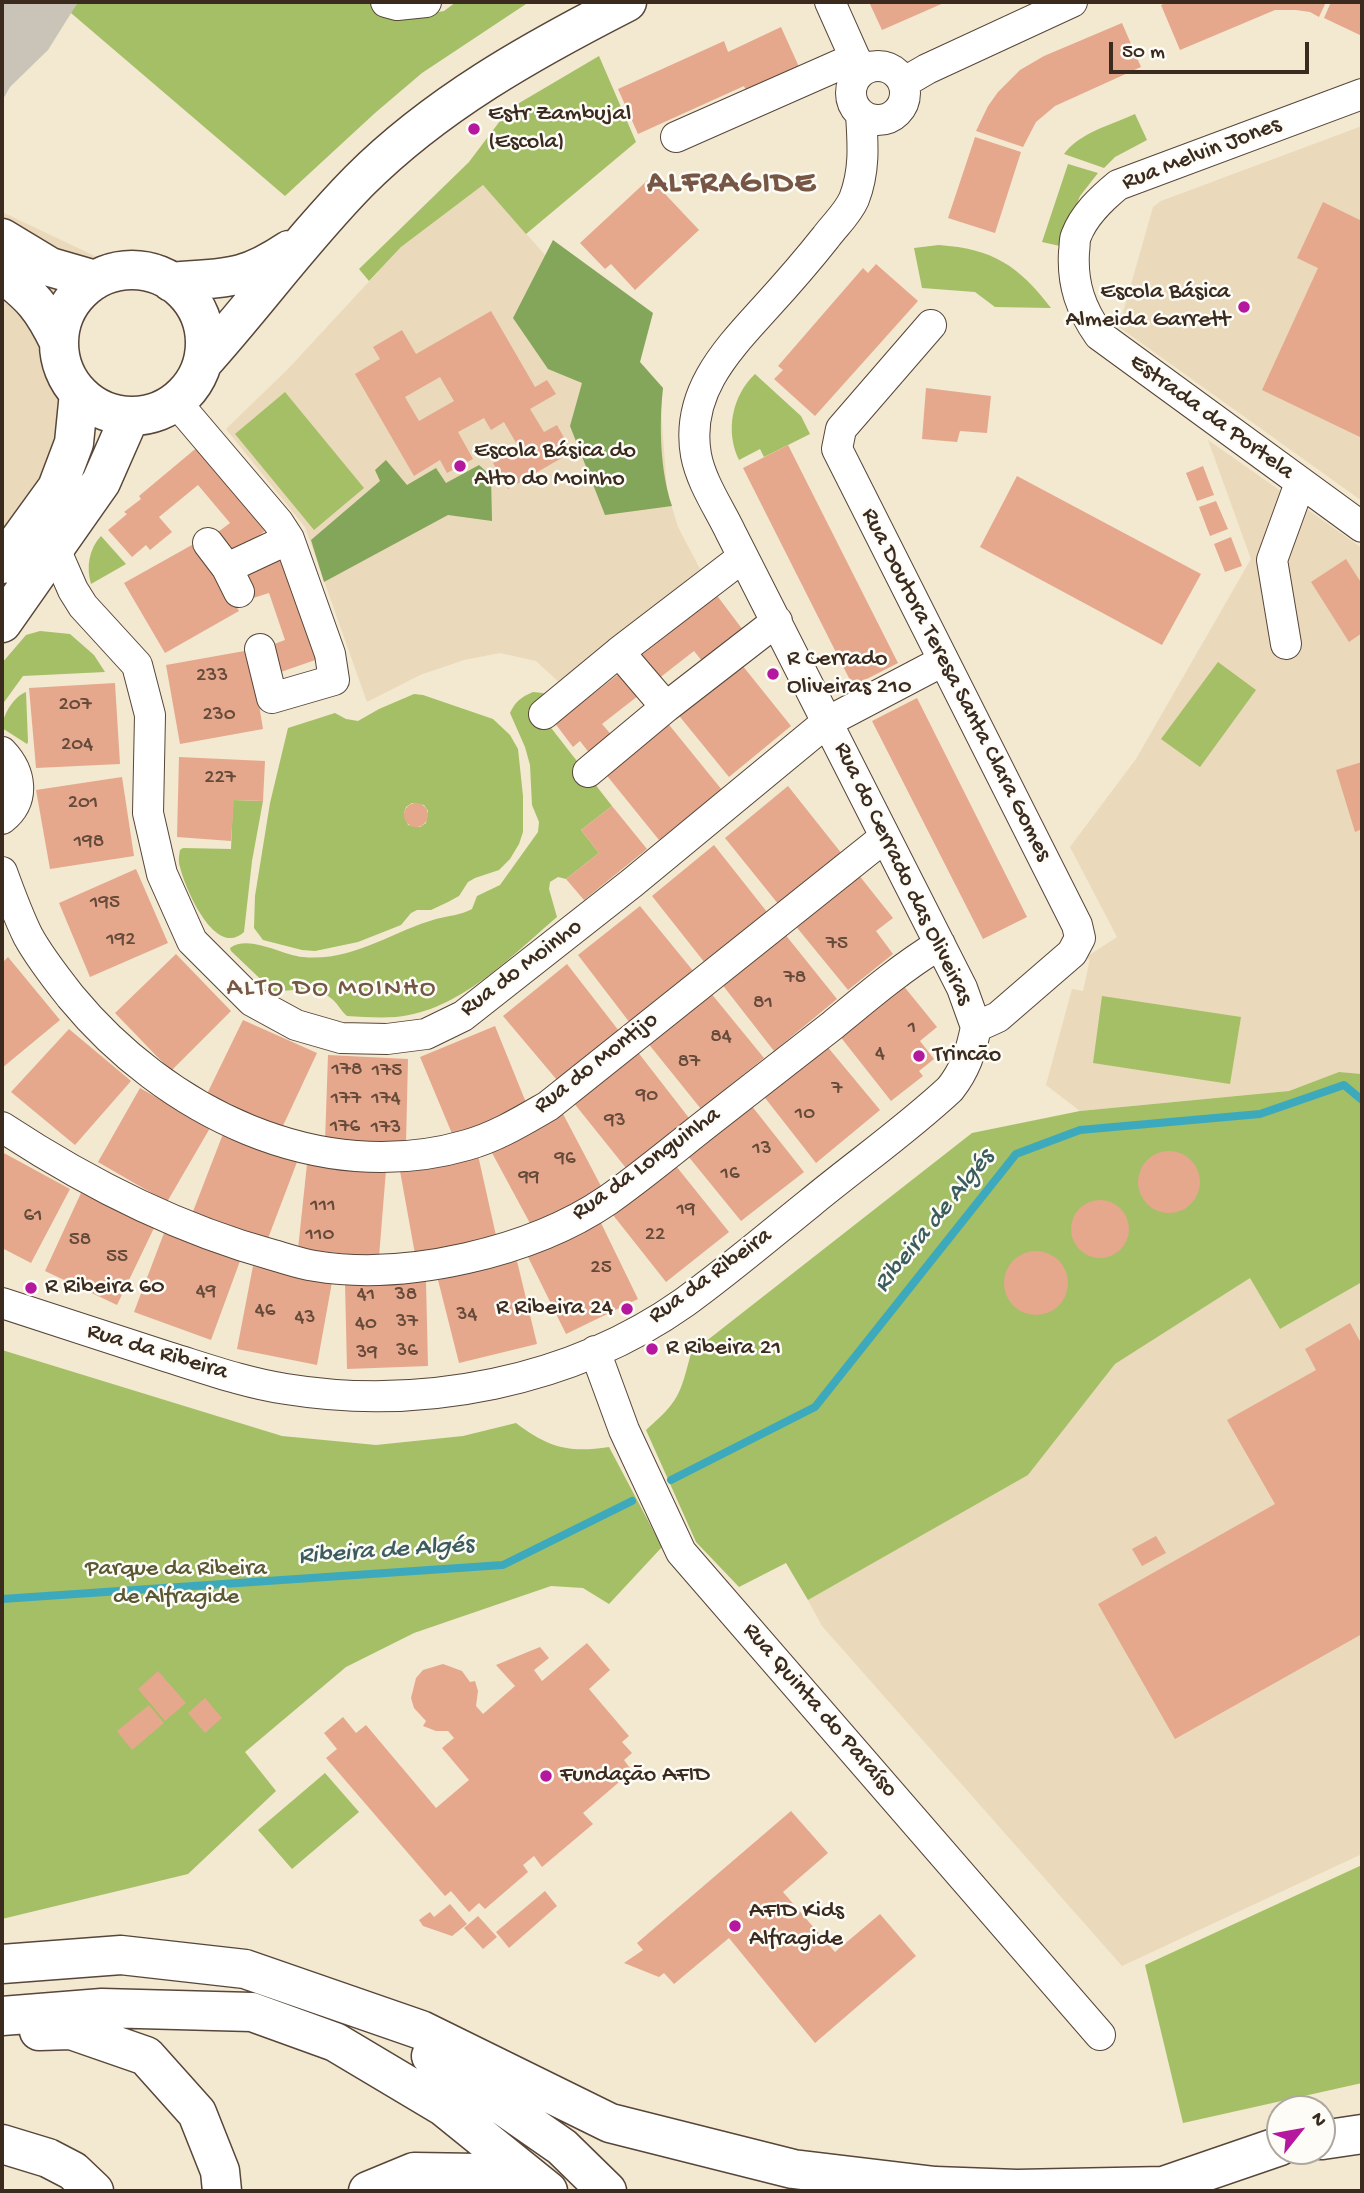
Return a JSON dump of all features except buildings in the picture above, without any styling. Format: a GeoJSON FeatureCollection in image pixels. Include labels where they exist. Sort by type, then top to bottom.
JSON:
{"type":"FeatureCollection","features":[{"type":"Feature","properties":{"kind":"main road"},"geometry":{"type":"LineString","coordinates":[[2,273],[30,295],[49,320],[59,342],[68,378],[79,393],[94,405],[111,413],[130,416],[162,410],[188,391],[203,362],[308,237],[360,180],[412,134],[471,89],[545,44],[627,2]]}},
{"type":"Feature","properties":{"kind":"main road"},"geometry":{"type":"LineString","coordinates":[[171,282],[222,279],[251,272],[308,237]]}},
{"type":"Feature","properties":{"kind":"main road"},"geometry":{"type":"LineString","coordinates":[[2,238],[50,267],[95,280]]}},
{"type":"Feature","properties":{"kind":"main road"},"geometry":{"type":"LineString","coordinates":[[59,342],[62,323],[69,306],[80,292],[95,280],[125,271],[157,275],[171,282],[188,297],[200,317],[205,339],[203,362]]}},
{"type":"Feature","properties":{"kind":"main road"},"geometry":{"type":"LineString","coordinates":[[2,564],[57,488],[74,443],[79,393]]}},
{"type":"Feature","properties":{"kind":"main road"},"geometry":{"type":"LineString","coordinates":[[2,623],[101,482],[130,416]]}},
{"type":"Feature","properties":{"kind":"main road"},"geometry":{"type":"LineString","coordinates":[[2,1964],[121,1955],[245,1969],[421,2030],[610,2123],[793,2169],[935,2186],[1156,2189],[1266,2151]]}},
{"type":"Feature","properties":{"kind":"main road"},"geometry":{"type":"LineString","coordinates":[[2,1992],[169,1989],[252,2012],[335,2042],[444,2107],[548,2191]]}},
{"type":"Feature","properties":{"kind":"main road"},"geometry":{"type":"LineString","coordinates":[[2,2016],[102,2008],[252,2012]]}},
{"type":"Feature","properties":{"kind":"main road"},"geometry":{"type":"LineString","coordinates":[[366,2011],[562,2147],[607,2191]]}},
{"type":"Feature","properties":{"kind":"main road"},"geometry":{"type":"LineString","coordinates":[[2,2033],[71,2030],[146,2056],[197,2113],[220,2171],[222,2191]]}},
{"type":"Feature","properties":{"kind":"main road"},"geometry":{"type":"LineString","coordinates":[[1336,2138],[1362,2134]]}},
{"type":"Feature","properties":{"kind":"main road"},"geometry":{"type":"LineString","coordinates":[[2,2144],[48,2158],[73,2171],[94,2191]]}},
{"type":"Feature","properties":{"kind":"main road"},"geometry":{"type":"LineString","coordinates":[[368,2191],[414,2172],[478,2173],[514,2183],[528,2191]]}},
{"type":"Feature","properties":{"kind":"street"},"geometry":{"type":"LineString","coordinates":[[386,2],[397,5],[426,2]]}},
{"type":"Feature","properties":{"kind":"street"},"geometry":{"type":"LineString","coordinates":[[676,137],[859,64],[868,67],[884,66],[899,75],[906,92],[904,101],[894,116],[877,121],[860,114],[854,107],[851,89],[859,64],[830,2]]}},
{"type":"Feature","properties":{"kind":"street"},"geometry":{"type":"LineString","coordinates":[[903,83],[927,69],[1072,2]]}},
{"type":"Feature","properties":{"kind":"street","name":"Rua Melvin Jones"},"geometry":{"type":"LineString","coordinates":[[1077,293],[1073,269],[1076,237],[1096,204],[1118,185],[1362,94]]}},
{"type":"Feature","properties":{"kind":"street","name":"Rua do Cerrado das Oliveiras"},"geometry":{"type":"LineString","coordinates":[[860,114],[863,164],[855,196],[799,271],[712,369],[702,390],[695,430],[696,453],[701,471],[743,557],[962,988],[975,1027]]}},
{"type":"Feature","properties":{"kind":"street","name":"Rua do Cerrado das Oliveiras"},"geometry":{"type":"LineString","coordinates":[[855,196],[878,162],[894,116]]}},
{"type":"Feature","properties":{"kind":"street","name":"Estrada da Portela"},"geometry":{"type":"LineString","coordinates":[[1077,293],[1085,314],[1099,335],[1362,527]]}},
{"type":"Feature","properties":{"kind":"street","name":"Rua Doutora Teresa Santa Clara Gomes"},"geometry":{"type":"LineString","coordinates":[[931,325],[841,429],[837,449],[1077,925],[1080,938],[1072,953],[998,1017],[975,1027]]}},
{"type":"Feature","properties":{"kind":"street"},"geometry":{"type":"LineString","coordinates":[[176,402],[278,522],[289,539],[330,654],[334,680],[272,698],[261,649]]}},
{"type":"Feature","properties":{"kind":"street"},"geometry":{"type":"LineString","coordinates":[[1286,644],[1272,560],[1300,483]]}},
{"type":"Feature","properties":{"kind":"street"},"geometry":{"type":"LineString","coordinates":[[208,543],[233,580],[289,539]]}},
{"type":"Feature","properties":{"kind":"street","name":"Rua do Moinho"},"geometry":{"type":"LineString","coordinates":[[55,549],[83,606],[137,665],[150,715],[148,813],[162,874],[192,941],[252,1001],[296,1025],[341,1038],[387,1039],[426,1034],[463,1016],[623,891],[827,722]]}},
{"type":"Feature","properties":{"kind":"street"},"geometry":{"type":"LineString","coordinates":[[544,715],[619,652],[743,557]]}},
{"type":"Feature","properties":{"kind":"street"},"geometry":{"type":"LineString","coordinates":[[588,772],[776,621]]}},
{"type":"Feature","properties":{"kind":"street"},"geometry":{"type":"LineString","coordinates":[[619,652],[666,707]]}},
{"type":"Feature","properties":{"kind":"street","name":"Rua do Cerrado das Oliveiras"},"geometry":{"type":"LineString","coordinates":[[827,722],[943,661]]}},
{"type":"Feature","properties":{"kind":"street"},"geometry":{"type":"LineString","coordinates":[[2,752],[18,775],[19,789],[15,802],[2,819]]}},
{"type":"Feature","properties":{"kind":"street","name":"Rua do Montijo"},"geometry":{"type":"LineString","coordinates":[[2,873],[29,937],[52,974],[107,1038],[151,1075],[187,1100],[271,1139],[349,1157],[386,1157],[423,1154],[467,1145],[507,1129],[548,1106],[885,837]]}},
{"type":"Feature","properties":{"kind":"street","name":"Rua da Longuinha"},"geometry":{"type":"LineString","coordinates":[[2,1127],[92,1180],[225,1241],[315,1266],[375,1269],[433,1264],[489,1253],[559,1227],[606,1201],[750,1090],[901,968],[940,944]]}},
{"type":"Feature","properties":{"kind":"street","name":"Rua da Ribeira"},"geometry":{"type":"LineString","coordinates":[[2,1303],[221,1374],[285,1389],[378,1398],[468,1389],[511,1380],[595,1351],[630,1335],[684,1303],[936,1102],[962,1073],[968,1060],[975,1027]]}},
{"type":"Feature","properties":{"kind":"street","name":"Rua Quinta do Paraíso"},"geometry":{"type":"LineString","coordinates":[[595,1351],[624,1430],[681,1552],[1100,2035]]}},
{"type":"Feature","properties":{"kind":"shaded area"},"geometry":{"type":"Polygon","coordinates":[[[2,2],[78,2],[48,50],[10,87],[2,101],[2,2]]]}},
{"type":"Feature","properties":{"kind":"shaded area","name":"Escola Básica Almeida Garrett"},"geometry":{"type":"Polygon","coordinates":[[[1362,126],[1362,501],[1119,327],[1153,207],[1161,201],[1362,126]]]}},
{"type":"Feature","properties":{"kind":"shaded area","name":"Escola Básica do Alto do Moinho"},"geometry":{"type":"Polygon","coordinates":[[[483,185],[663,388],[661,409],[667,491],[678,527],[700,569],[561,684],[536,661],[500,653],[464,660],[420,675],[367,702],[305,527],[226,429],[287,370],[401,247],[483,185]]]}},
{"type":"Feature","properties":{"kind":"shaded area"},"geometry":{"type":"Polygon","coordinates":[[[2,212],[97,257],[69,328],[100,400],[82,477],[2,582],[2,212]]]}},
{"type":"Feature","properties":{"kind":"shaded area"},"geometry":{"type":"Polygon","coordinates":[[[1208,440],[1362,548],[1362,1074],[1339,1072],[1289,1091],[1080,1111],[1046,1085],[1072,989],[1083,991],[1090,959],[1085,958],[1117,937],[1070,847],[1136,759],[1251,559],[1208,440]]]}},
{"type":"Feature","properties":{"kind":"shaded area"},"geometry":{"type":"Polygon","coordinates":[[[1251,1277],[1280,1329],[1362,1282],[1362,1854],[1122,1966],[822,1626],[808,1600],[1028,1475],[1115,1364],[1251,1277]]]}},
{"type":"Feature","properties":{"kind":"green space"},"geometry":{"type":"Polygon","coordinates":[[[78,2],[364,2],[417,16],[444,11],[456,2],[529,2],[422,73],[285,196],[71,13],[78,2]]]}},
{"type":"Feature","properties":{"kind":"green space"},"geometry":{"type":"Polygon","coordinates":[[[599,56],[636,142],[526,234],[483,185],[401,247],[369,281],[359,269],[469,162],[509,109],[599,56]]]}},
{"type":"Feature","properties":{"kind":"green space"},"geometry":{"type":"Polygon","coordinates":[[[1135,114],[1147,140],[1115,157],[1104,168],[1064,154],[1078,140],[1135,114]]]}},
{"type":"Feature","properties":{"kind":"green space"},"geometry":{"type":"Polygon","coordinates":[[[1068,164],[1098,173],[1080,196],[1060,246],[1042,242],[1068,164]]]}},
{"type":"Feature","properties":{"kind":"green space"},"geometry":{"type":"Polygon","coordinates":[[[553,240],[653,313],[640,362],[663,388],[662,447],[665,478],[672,506],[605,515],[570,426],[582,383],[548,369],[513,318],[553,240]]]}},
{"type":"Feature","properties":{"kind":"green space"},"geometry":{"type":"Polygon","coordinates":[[[939,245],[975,250],[1003,262],[1027,281],[1051,308],[995,307],[975,292],[922,288],[914,248],[939,245]]]}},
{"type":"Feature","properties":{"kind":"green space"},"geometry":{"type":"Polygon","coordinates":[[[755,374],[801,416],[810,434],[764,457],[760,449],[739,460],[732,437],[733,414],[741,393],[755,374]]]}},
{"type":"Feature","properties":{"kind":"green space"},"geometry":{"type":"Polygon","coordinates":[[[285,392],[364,488],[314,530],[235,434],[285,392]]]}},
{"type":"Feature","properties":{"kind":"green space"},"geometry":{"type":"Polygon","coordinates":[[[386,460],[407,485],[436,468],[446,483],[479,465],[491,476],[492,521],[448,515],[324,582],[311,540],[380,481],[375,470],[386,460]]]}},
{"type":"Feature","properties":{"kind":"green space"},"geometry":{"type":"Polygon","coordinates":[[[101,536],[126,564],[91,584],[90,558],[101,536]]]}},
{"type":"Feature","properties":{"kind":"green space"},"geometry":{"type":"Polygon","coordinates":[[[40,631],[70,634],[94,655],[105,672],[23,676],[2,705],[2,663],[26,635],[40,631]]]}},
{"type":"Feature","properties":{"kind":"green space"},"geometry":{"type":"Polygon","coordinates":[[[1218,662],[1256,690],[1200,767],[1161,739],[1218,662]]]}},
{"type":"Feature","properties":{"kind":"green space"},"geometry":{"type":"Polygon","coordinates":[[[26,692],[27,744],[2,728],[10,707],[26,692]]]}},
{"type":"Feature","properties":{"kind":"green space"},"geometry":{"type":"Polygon","coordinates":[[[533,692],[543,693],[551,698],[541,715],[612,806],[581,830],[599,853],[566,879],[558,877],[550,882],[549,889],[557,917],[503,964],[463,993],[419,1013],[396,1017],[347,1016],[332,999],[319,992],[274,992],[231,951],[230,948],[246,943],[303,957],[355,951],[419,925],[468,911],[472,909],[477,896],[500,885],[538,832],[539,822],[532,805],[530,765],[510,713],[519,700],[533,692]]]}},
{"type":"Feature","properties":{"kind":"green space"},"geometry":{"type":"Polygon","coordinates":[[[414,694],[423,695],[493,719],[510,735],[518,749],[523,796],[523,832],[519,844],[499,870],[468,882],[459,896],[431,910],[417,910],[401,925],[358,942],[315,951],[263,940],[254,928],[255,896],[270,803],[288,728],[335,713],[358,721],[414,694]],[[412,803],[406,807],[404,813],[408,825],[420,827],[426,823],[428,811],[424,805],[412,803]]]}},
{"type":"Feature","properties":{"kind":"green space"},"geometry":{"type":"Polygon","coordinates":[[[233,800],[263,801],[252,861],[244,932],[233,938],[222,936],[212,929],[203,917],[188,890],[179,861],[180,850],[183,848],[231,849],[233,800]]]}},
{"type":"Feature","properties":{"kind":"green space"},"geometry":{"type":"Polygon","coordinates":[[[1102,996],[1241,1017],[1230,1084],[1093,1063],[1102,996]]]}},
{"type":"Feature","properties":{"kind":"green space"},"geometry":{"type":"Polygon","coordinates":[[[1339,1072],[1362,1074],[1362,1282],[1280,1329],[1250,1278],[1115,1364],[1028,1475],[808,1600],[786,1563],[739,1587],[696,1542],[646,1430],[677,1396],[691,1353],[972,1133],[1080,1111],[1289,1091],[1339,1072]]]}},
{"type":"Feature","properties":{"kind":"green space","name":"Parque da Ribeira de Alfragide"},"geometry":{"type":"Polygon","coordinates":[[[2,1350],[282,1436],[376,1445],[463,1436],[516,1423],[539,1438],[560,1447],[609,1447],[662,1547],[609,1604],[583,1588],[551,1586],[414,1633],[346,1667],[245,1752],[276,1791],[188,1874],[2,1919],[2,1350]]]}},
{"type":"Feature","properties":{"kind":"green space"},"geometry":{"type":"Polygon","coordinates":[[[325,1773],[359,1812],[292,1869],[258,1830],[325,1773]]]}},
{"type":"Feature","properties":{"kind":"green space"},"geometry":{"type":"Polygon","coordinates":[[[1362,1865],[1362,2083],[1308,2095],[1266,2095],[1266,2104],[1183,2123],[1145,1965],[1362,1865]]]}},
{"type":"Feature","properties":{"kind":"waterway","name":"Ribeira de Algés"},"geometry":{"type":"LineString","coordinates":[[671,1480],[815,1407],[1016,1154],[1080,1130],[1260,1114],[1344,1085],[1362,1100]]}},
{"type":"Feature","properties":{"kind":"waterway","name":"Ribeira de Algés"},"geometry":{"type":"LineString","coordinates":[[2,1599],[503,1565],[632,1501]]}},
{"type":"Feature","properties":{"kind":"place","name":"Estr Zambujal (Escola)"},"geometry":{"type":"Point","coordinates":[474,129]}},
{"type":"Feature","properties":{"kind":"place","name":"Escola Básica Almeida Garrett"},"geometry":{"type":"Point","coordinates":[1244,307]}},
{"type":"Feature","properties":{"kind":"place","name":"Escola Básica do Alto do Moinho"},"geometry":{"type":"Point","coordinates":[460,466]}},
{"type":"Feature","properties":{"kind":"place","name":"R Cerrado Oliveiras 210"},"geometry":{"type":"Point","coordinates":[773,674]}},
{"type":"Feature","properties":{"kind":"place","name":"Trincão"},"geometry":{"type":"Point","coordinates":[919,1056]}},
{"type":"Feature","properties":{"kind":"place","name":"R Ribeira 60"},"geometry":{"type":"Point","coordinates":[31,1288]}},
{"type":"Feature","properties":{"kind":"place","name":"R Ribeira 24"},"geometry":{"type":"Point","coordinates":[627,1309]}},
{"type":"Feature","properties":{"kind":"place","name":"R Ribeira 21"},"geometry":{"type":"Point","coordinates":[652,1349]}},
{"type":"Feature","properties":{"kind":"place","name":"Fundação AFID"},"geometry":{"type":"Point","coordinates":[546,1776]}},
{"type":"Feature","properties":{"kind":"place","name":"AFID Kids Alfragide"},"geometry":{"type":"Point","coordinates":[735,1926]}},
{"type":"Feature","properties":{"kind":"district","name":"ALFRAGIDE"},"geometry":{"type":"Point","coordinates":[732,185]}},
{"type":"Feature","properties":{"kind":"district","name":"ALTO DO MOINHO"},"geometry":{"type":"Point","coordinates":[332,990]}}]}
